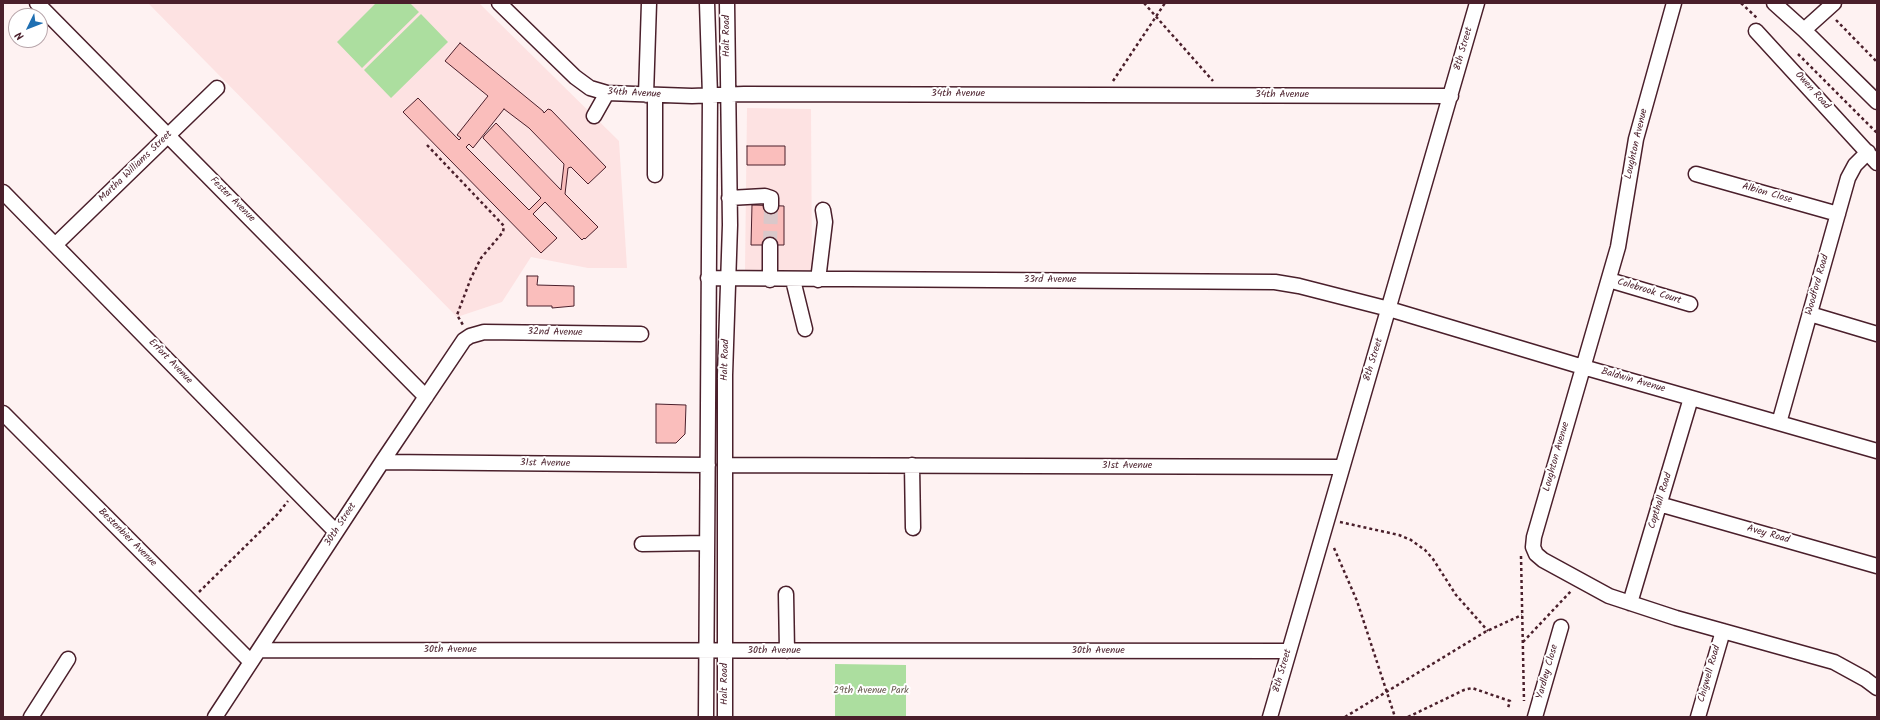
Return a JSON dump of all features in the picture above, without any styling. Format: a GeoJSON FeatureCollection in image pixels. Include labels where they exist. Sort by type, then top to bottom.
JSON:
{"type":"FeatureCollection","features":[{"type":"Feature","properties":{"kind":"street","name":"Fester Avenue"},"geometry":{"type":"LineString","coordinates":[[37,3],[426,397]]}},
{"type":"Feature","properties":{"kind":"street","name":"34th Avenue"},"geometry":{"type":"LineString","coordinates":[[499,3],[574,77],[590,88],[607,93],[710,96],[1451,96]]}},
{"type":"Feature","properties":{"kind":"street"},"geometry":{"type":"LineString","coordinates":[[649,3],[650,95],[655,175]]}},
{"type":"Feature","properties":{"kind":"street","name":"Halt Road"},"geometry":{"type":"LineString","coordinates":[[706,717],[710,96],[707,3]]}},
{"type":"Feature","properties":{"kind":"street","name":"Halt Road"},"geometry":{"type":"LineString","coordinates":[[725,717],[725,374],[729,279],[727,3]]}},
{"type":"Feature","properties":{"kind":"street","name":"8th Street"},"geometry":{"type":"LineString","coordinates":[[1270,717],[1477,3]]}},
{"type":"Feature","properties":{"kind":"street","name":"Loughton Avenue"},"geometry":{"type":"LineString","coordinates":[[1674,3],[1630,164],[1624,215],[1609,280],[1534,537],[1533,547],[1536,554],[1543,560],[1609,596],[1723,631],[1834,662],[1865,679],[1877,688]]}},
{"type":"Feature","properties":{"kind":"street"},"geometry":{"type":"LineString","coordinates":[[1774,3],[1804,30],[1877,102]]}},
{"type":"Feature","properties":{"kind":"street"},"geometry":{"type":"LineString","coordinates":[[1804,30],[1834,3]]}},
{"type":"Feature","properties":{"kind":"street","name":"Owen Road"},"geometry":{"type":"LineString","coordinates":[[1756,31],[1872,158]]}},
{"type":"Feature","properties":{"kind":"street","name":"Martha Williams Street"},"geometry":{"type":"LineString","coordinates":[[55,245],[217,88]]}},
{"type":"Feature","properties":{"kind":"street"},"geometry":{"type":"LineString","coordinates":[[594,116],[607,93]]}},
{"type":"Feature","properties":{"kind":"street","name":"Woodford Road"},"geometry":{"type":"LineString","coordinates":[[1779,423],[1851,172],[1872,158]]}},
{"type":"Feature","properties":{"kind":"street","name":"Albion Close"},"geometry":{"type":"LineString","coordinates":[[1696,174],[1838,214]]}},
{"type":"Feature","properties":{"kind":"street","name":"Erfort Avenue"},"geometry":{"type":"LineString","coordinates":[[3,192],[336,532]]}},
{"type":"Feature","properties":{"kind":"street"},"geometry":{"type":"LineString","coordinates":[[729,198],[765,196],[771,198],[771,206]]}},
{"type":"Feature","properties":{"kind":"street"},"geometry":{"type":"LineString","coordinates":[[818,280],[825,222],[823,210]]}},
{"type":"Feature","properties":{"kind":"street"},"geometry":{"type":"LineString","coordinates":[[770,245],[770,280]]}},
{"type":"Feature","properties":{"kind":"street","name":"33rd Avenue"},"geometry":{"type":"LineString","coordinates":[[708,278],[770,280],[1275,282],[1299,286],[1389,309]]}},
{"type":"Feature","properties":{"kind":"street"},"geometry":{"type":"LineString","coordinates":[[793,280],[804,329]]}},
{"type":"Feature","properties":{"kind":"street","name":"Colebrook Court"},"geometry":{"type":"LineString","coordinates":[[1609,280],[1690,304]]}},
{"type":"Feature","properties":{"kind":"street","name":"Baldwin Avenue"},"geometry":{"type":"LineString","coordinates":[[1389,309],[1583,367],[1877,451]]}},
{"type":"Feature","properties":{"kind":"street"},"geometry":{"type":"LineString","coordinates":[[1810,314],[1877,334]]}},
{"type":"Feature","properties":{"kind":"street","name":"32nd Avenue"},"geometry":{"type":"LineString","coordinates":[[470,336],[484,332],[641,334]]}},
{"type":"Feature","properties":{"kind":"street","name":"30th Street"},"geometry":{"type":"LineString","coordinates":[[216,717],[250,662],[458,348],[470,336]]}},
{"type":"Feature","properties":{"kind":"street","name":"Copthall Road"},"geometry":{"type":"LineString","coordinates":[[1630,603],[1691,398]]}},
{"type":"Feature","properties":{"kind":"street","name":"Bestenbier Avenue"},"geometry":{"type":"LineString","coordinates":[[3,413],[250,662]]}},
{"type":"Feature","properties":{"kind":"street","name":"31st Avenue"},"geometry":{"type":"LineString","coordinates":[[382,462],[708,465]]}},
{"type":"Feature","properties":{"kind":"street","name":"31st Avenue"},"geometry":{"type":"LineString","coordinates":[[725,465],[1342,467]]}},
{"type":"Feature","properties":{"kind":"street"},"geometry":{"type":"LineString","coordinates":[[912,465],[913,528]]}},
{"type":"Feature","properties":{"kind":"street","name":"Avey Road"},"geometry":{"type":"LineString","coordinates":[[1659,504],[1877,566]]}},
{"type":"Feature","properties":{"kind":"street"},"geometry":{"type":"LineString","coordinates":[[642,544],[707,542]]}},
{"type":"Feature","properties":{"kind":"street"},"geometry":{"type":"LineString","coordinates":[[786,594],[787,651]]}},
{"type":"Feature","properties":{"kind":"street","name":"Yardley Close"},"geometry":{"type":"LineString","coordinates":[[1535,717],[1561,627]]}},
{"type":"Feature","properties":{"kind":"street","name":"Chigwell Road"},"geometry":{"type":"LineString","coordinates":[[1698,717],[1723,631]]}},
{"type":"Feature","properties":{"kind":"street","name":"30th Avenue"},"geometry":{"type":"LineString","coordinates":[[259,650],[1289,651]]}},
{"type":"Feature","properties":{"kind":"street"},"geometry":{"type":"LineString","coordinates":[[31,717],[68,659]]}},
{"type":"Feature","properties":{"kind":"path"},"geometry":{"type":"LineString","coordinates":[[1144,3],[1215,84],[1217,95]]}},
{"type":"Feature","properties":{"kind":"path"},"geometry":{"type":"LineString","coordinates":[[1112,95],[1112,82],[1165,3]]}},
{"type":"Feature","properties":{"kind":"path"},"geometry":{"type":"LineString","coordinates":[[1835,18],[1877,62]]}},
{"type":"Feature","properties":{"kind":"path"},"geometry":{"type":"LineString","coordinates":[[427,145],[504,226],[503,232],[481,258],[457,315],[470,336]]}},
{"type":"Feature","properties":{"kind":"path"},"geometry":{"type":"LineString","coordinates":[[190,601],[276,516],[296,491]]}},
{"type":"Feature","properties":{"kind":"path"},"geometry":{"type":"LineString","coordinates":[[1337,520],[1399,535],[1411,540],[1425,550],[1433,559],[1456,595],[1488,631]]}},
{"type":"Feature","properties":{"kind":"path"},"geometry":{"type":"LineString","coordinates":[[1330,542],[1356,601],[1395,717]]}},
{"type":"Feature","properties":{"kind":"path"},"geometry":{"type":"LineString","coordinates":[[1524,550],[1521,554],[1524,707]]}},
{"type":"Feature","properties":{"kind":"path"},"geometry":{"type":"LineString","coordinates":[[1523,642],[1575,587]]}},
{"type":"Feature","properties":{"kind":"path"},"geometry":{"type":"LineString","coordinates":[[1345,717],[1488,631],[1522,615]]}},
{"type":"Feature","properties":{"kind":"path"},"geometry":{"type":"LineString","coordinates":[[1408,717],[1464,690],[1472,688],[1510,701],[1508,708]]}},
{"type":"Feature","properties":{"kind":"shaded area"},"geometry":{"type":"Polygon","coordinates":[[[148,3],[479,3],[619,141],[627,268],[588,268],[531,257],[502,302],[457,317],[148,3]]]}},
{"type":"Feature","properties":{"kind":"shaded area"},"geometry":{"type":"Polygon","coordinates":[[[747,108],[811,109],[812,273],[752,273],[745,270],[747,108]]]}},
{"type":"Feature","properties":{"kind":"green space"},"geometry":{"type":"Polygon","coordinates":[[[376,3],[410,3],[419,12],[362,68],[337,42],[376,3]]]}},
{"type":"Feature","properties":{"kind":"green space"},"geometry":{"type":"Polygon","coordinates":[[[421,14],[448,42],[391,98],[364,70],[421,14]]]}},
{"type":"Feature","properties":{"kind":"green space","name":"29th Avenue Park"},"geometry":{"type":"Polygon","coordinates":[[[835,664],[906,665],[906,717],[835,717],[835,664]]]}},
{"type":"Feature","properties":{"kind":"building"},"geometry":{"type":"Polygon","coordinates":[[[460,43],[544,113],[548,109],[551,110],[606,167],[588,184],[571,167],[568,168],[565,194],[598,227],[585,239],[584,238],[582,240],[545,202],[533,214],[557,238],[541,253],[403,112],[418,98],[459,140],[461,138],[457,135],[488,96],[445,61],[460,43]],[[504,109],[473,148],[469,144],[466,147],[529,210],[541,198],[483,138],[496,123],[561,190],[564,164],[529,128],[504,109]]]}},
{"type":"Feature","properties":{"kind":"building"},"geometry":{"type":"Polygon","coordinates":[[[747,146],[785,146],[785,165],[747,165],[747,146]]]}},
{"type":"Feature","properties":{"kind":"building"},"geometry":{"type":"Polygon","coordinates":[[[752,205],[784,206],[784,245],[751,245],[752,205]]]}},
{"type":"Feature","properties":{"kind":"building"},"geometry":{"type":"Polygon","coordinates":[[[527,276],[538,276],[537,285],[574,286],[574,306],[552,308],[552,306],[527,306],[527,276]]]}},
{"type":"Feature","properties":{"kind":"building"},"geometry":{"type":"Polygon","coordinates":[[[656,404],[686,405],[685,434],[676,443],[656,443],[656,404]]]}},
{"type":"Feature","properties":{"kind":"tunnel"},"geometry":{"type":"LineString","coordinates":[[770,245],[771,206]]}}]}
